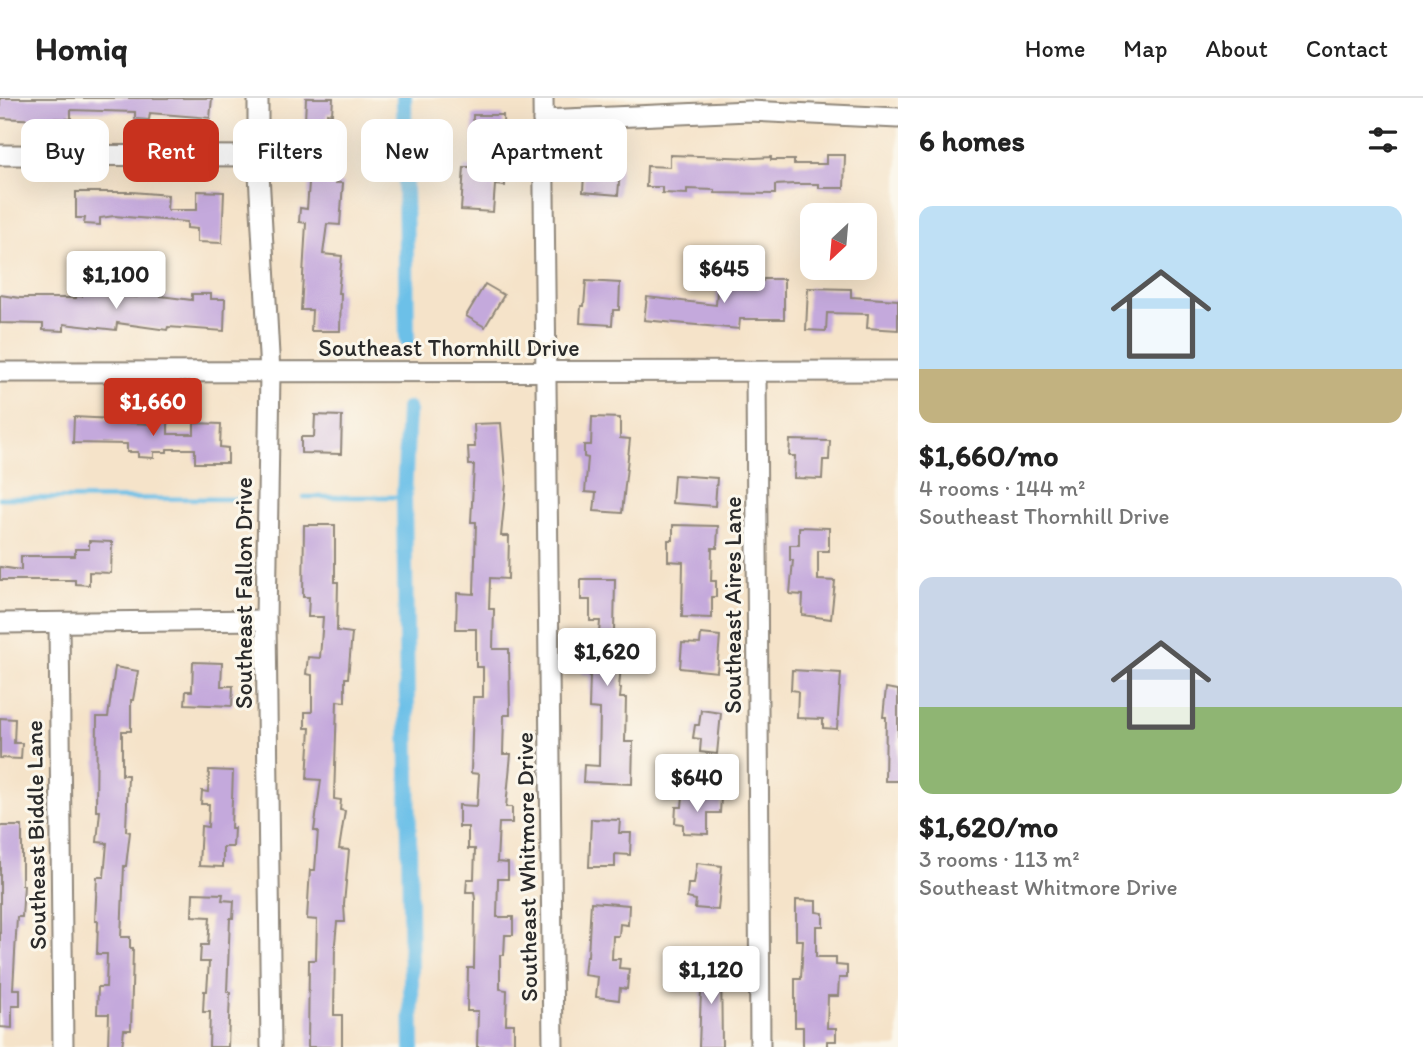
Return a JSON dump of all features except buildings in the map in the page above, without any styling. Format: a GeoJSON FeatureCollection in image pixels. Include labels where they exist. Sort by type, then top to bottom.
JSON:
{"type":"FeatureCollection","features":[{"type":"Feature","properties":{"kind":"street","name":"Southeast Fallon Drive"},"geometry":{"type":"LineString","coordinates":[[258,98],[258,119]]}},
{"type":"Feature","properties":{"kind":"street","name":"Southeast Whitmore Drive"},"geometry":{"type":"LineString","coordinates":[[543,98],[543,119]]}},
{"type":"Feature","properties":{"kind":"street"},"geometry":{"type":"LineString","coordinates":[[557,119],[749,105],[898,118]]}},
{"type":"Feature","properties":{"kind":"street"},"geometry":{"type":"LineString","coordinates":[[0,155],[233,156]]}},
{"type":"Feature","properties":{"kind":"street","name":"Southeast Fallon Drive"},"geometry":{"type":"LineString","coordinates":[[259,182],[270,373],[267,620],[271,1047]]}},
{"type":"Feature","properties":{"kind":"street","name":"Southeast Whitmore Drive"},"geometry":{"type":"LineString","coordinates":[[544,182],[553,1047]]}},
{"type":"Feature","properties":{"kind":"street","name":"Southeast Thornhill Drive"},"geometry":{"type":"LineString","coordinates":[[0,372],[898,371]]}},
{"type":"Feature","properties":{"kind":"street","name":"Southeast Aires Lane"},"geometry":{"type":"LineString","coordinates":[[756,372],[760,1047]]}},
{"type":"Feature","properties":{"kind":"street"},"geometry":{"type":"LineString","coordinates":[[0,623],[267,620]]}},
{"type":"Feature","properties":{"kind":"street","name":"Southeast Biddle Lane"},"geometry":{"type":"LineString","coordinates":[[59,623],[63,1047]]}},
{"type":"Feature","properties":{"kind":"waterway"},"geometry":{"type":"LineString","coordinates":[[404,98],[407,340]]}},
{"type":"Feature","properties":{"kind":"waterway"},"geometry":{"type":"LineString","coordinates":[[408,409],[404,497],[412,1047]]}},
{"type":"Feature","properties":{"kind":"waterway"},"geometry":{"type":"LineString","coordinates":[[304,497],[404,497]]}},
{"type":"Feature","properties":{"kind":"waterway"},"geometry":{"type":"LineString","coordinates":[[0,498],[241,499]]}}]}
